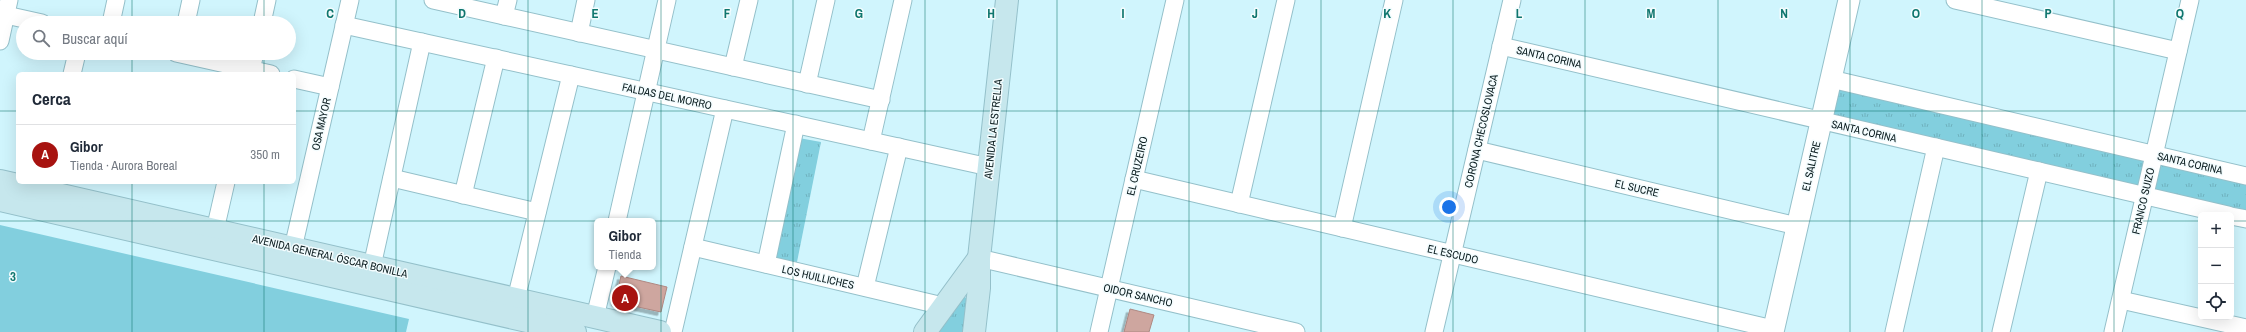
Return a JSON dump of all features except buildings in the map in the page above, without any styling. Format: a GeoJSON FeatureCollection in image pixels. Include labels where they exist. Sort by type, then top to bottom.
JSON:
{"type":"FeatureCollection","features":[{"type":"Feature","properties":{"kind":"main road","name":"AVENIDA LA ESTRELLA"},"geometry":{"type":"LineString","coordinates":[[974,332],[979,288],[979,258],[1007,0]]}},
{"type":"Feature","properties":{"kind":"main road","name":"AVENIDA GENERAL ÓSCAR BONILLA"},"geometry":{"type":"LineString","coordinates":[[0,181],[16,183]]}},
{"type":"Feature","properties":{"kind":"main road","name":"AVENIDA GENERAL ÓSCAR BONILLA"},"geometry":{"type":"LineString","coordinates":[[24,184],[47,187],[215,230],[660,332]]}},
{"type":"Feature","properties":{"kind":"main road","name":"AVENIDA GENERAL ÓSCAR BONILLA"},"geometry":{"type":"LineString","coordinates":[[0,200],[575,332]]}},
{"type":"Feature","properties":{"kind":"main road"},"geometry":{"type":"LineString","coordinates":[[925,332],[979,258]]}},
{"type":"Feature","properties":{"kind":"street"},"geometry":{"type":"LineString","coordinates":[[113,16],[116,0]]}},
{"type":"Feature","properties":{"kind":"street"},"geometry":{"type":"LineString","coordinates":[[188,16],[191,0]]}},
{"type":"Feature","properties":{"kind":"street"},"geometry":{"type":"LineString","coordinates":[[264,16],[267,0]]}},
{"type":"Feature","properties":{"kind":"street","name":"OSA MAYOR"},"geometry":{"type":"LineString","coordinates":[[293,248],[350,0]]}},
{"type":"Feature","properties":{"kind":"street"},"geometry":{"type":"LineString","coordinates":[[433,0],[506,8],[579,33],[881,100]]}},
{"type":"Feature","properties":{"kind":"street"},"geometry":{"type":"LineString","coordinates":[[579,33],[586,0]]}},
{"type":"Feature","properties":{"kind":"street"},"geometry":{"type":"LineString","coordinates":[[618,218],[667,0]]}},
{"type":"Feature","properties":{"kind":"street"},"geometry":{"type":"LineString","coordinates":[[733,67],[749,0]]}},
{"type":"Feature","properties":{"kind":"street"},"geometry":{"type":"LineString","coordinates":[[807,84],[826,0]]}},
{"type":"Feature","properties":{"kind":"street"},"geometry":{"type":"LineString","coordinates":[[871,141],[903,0]]}},
{"type":"Feature","properties":{"kind":"street","name":"EL CRUZEIRO"},"geometry":{"type":"LineString","coordinates":[[1099,332],[1175,0]]}},
{"type":"Feature","properties":{"kind":"street"},"geometry":{"type":"LineString","coordinates":[[1239,204],[1286,0]]}},
{"type":"Feature","properties":{"kind":"street"},"geometry":{"type":"LineString","coordinates":[[1342,228],[1394,0]]}},
{"type":"Feature","properties":{"kind":"street","name":"CORONA CHECOSLOVACA"},"geometry":{"type":"LineString","coordinates":[[1434,332],[1512,0]]}},
{"type":"Feature","properties":{"kind":"street","name":"EL SALITRE"},"geometry":{"type":"LineString","coordinates":[[1773,330],[1849,0]]}},
{"type":"Feature","properties":{"kind":"street"},"geometry":{"type":"LineString","coordinates":[[1956,0],[2178,51]]}},
{"type":"Feature","properties":{"kind":"street","name":"FRANCO SUIZO"},"geometry":{"type":"LineString","coordinates":[[2113,332],[2190,0]]}},
{"type":"Feature","properties":{"kind":"street"},"geometry":{"type":"LineString","coordinates":[[0,41],[8,7],[27,16]]}},
{"type":"Feature","properties":{"kind":"street","name":"FALDAS DEL MORRO"},"geometry":{"type":"LineString","coordinates":[[344,25],[989,167]]}},
{"type":"Feature","properties":{"kind":"street"},"geometry":{"type":"LineString","coordinates":[[372,266],[422,42]]}},
{"type":"Feature","properties":{"kind":"street","name":"SANTA CORINA"},"geometry":{"type":"LineString","coordinates":[[1501,46],[2215,212]]}},
{"type":"Feature","properties":{"kind":"street"},"geometry":{"type":"LineString","coordinates":[[463,194],[496,58]]}},
{"type":"Feature","properties":{"kind":"street"},"geometry":{"type":"LineString","coordinates":[[72,72],[75,60]]}},
{"type":"Feature","properties":{"kind":"street"},"geometry":{"type":"LineString","coordinates":[[205,60],[251,72],[254,60]]}},
{"type":"Feature","properties":{"kind":"street"},"geometry":{"type":"LineString","coordinates":[[516,299],[571,75]]}},
{"type":"Feature","properties":{"kind":"street"},"geometry":{"type":"LineString","coordinates":[[296,79],[330,87]]}},
{"type":"Feature","properties":{"kind":"street","name":"SANTA CORINA"},"geometry":{"type":"LineString","coordinates":[[1831,79],[2246,176]]}},
{"type":"Feature","properties":{"kind":"street"},"geometry":{"type":"LineString","coordinates":[[673,332],[725,109]]}},
{"type":"Feature","properties":{"kind":"street"},"geometry":{"type":"LineString","coordinates":[[766,264],[796,124]]}},
{"type":"Feature","properties":{"kind":"street"},"geometry":{"type":"LineString","coordinates":[[865,288],[899,147]]}},
{"type":"Feature","properties":{"kind":"street"},"geometry":{"type":"LineString","coordinates":[[1894,332],[1936,147]]}},
{"type":"Feature","properties":{"kind":"street","name":"EL SUCRE"},"geometry":{"type":"LineString","coordinates":[[1477,150],[1797,226]]}},
{"type":"Feature","properties":{"kind":"street"},"geometry":{"type":"LineString","coordinates":[[2001,332],[2039,171]]}},
{"type":"Feature","properties":{"kind":"street"},"geometry":{"type":"LineString","coordinates":[[392,178],[537,212]]}},
{"type":"Feature","properties":{"kind":"street","name":"EL ESCUDO"},"geometry":{"type":"LineString","coordinates":[[1134,179],[1773,330]]}},
{"type":"Feature","properties":{"kind":"street"},"geometry":{"type":"LineString","coordinates":[[215,230],[226,184]]}},
{"type":"Feature","properties":{"kind":"street"},"geometry":{"type":"LineString","coordinates":[[2234,217],[2246,219]]}},
{"type":"Feature","properties":{"kind":"street","name":"LOS HUILLICHES"},"geometry":{"type":"LineString","coordinates":[[693,247],[943,306]]}},
{"type":"Feature","properties":{"kind":"street","name":"OIDOR SANCHO"},"geometry":{"type":"LineString","coordinates":[[979,258],[1296,332]]}},
{"type":"Feature","properties":{"kind":"street"},"geometry":{"type":"LineString","coordinates":[[596,317],[606,270]]}},
{"type":"Feature","properties":{"kind":"street"},"geometry":{"type":"LineString","coordinates":[[2121,300],[2246,328]]}},
{"type":"Feature","properties":{"kind":"green space"},"geometry":{"type":"Polygon","coordinates":[[[1835,86],[2246,183],[2246,213],[1828,115],[1835,86]]]}},
{"type":"Feature","properties":{"kind":"green space"},"geometry":{"type":"Polygon","coordinates":[[[799,138],[821,142],[797,262],[775,258],[799,138]]]}},
{"type":"Feature","properties":{"kind":"green space"},"geometry":{"type":"Polygon","coordinates":[[[0,225],[409,319],[406,332],[0,332],[0,225]]]}},
{"type":"Feature","properties":{"kind":"green space"},"geometry":{"type":"Polygon","coordinates":[[[961,297],[970,298],[967,332],[936,332],[961,297]]]}},
{"type":"Feature","properties":{"kind":"place","name":"Gibor"},"geometry":{"type":"Point","coordinates":[625,298]}}]}
